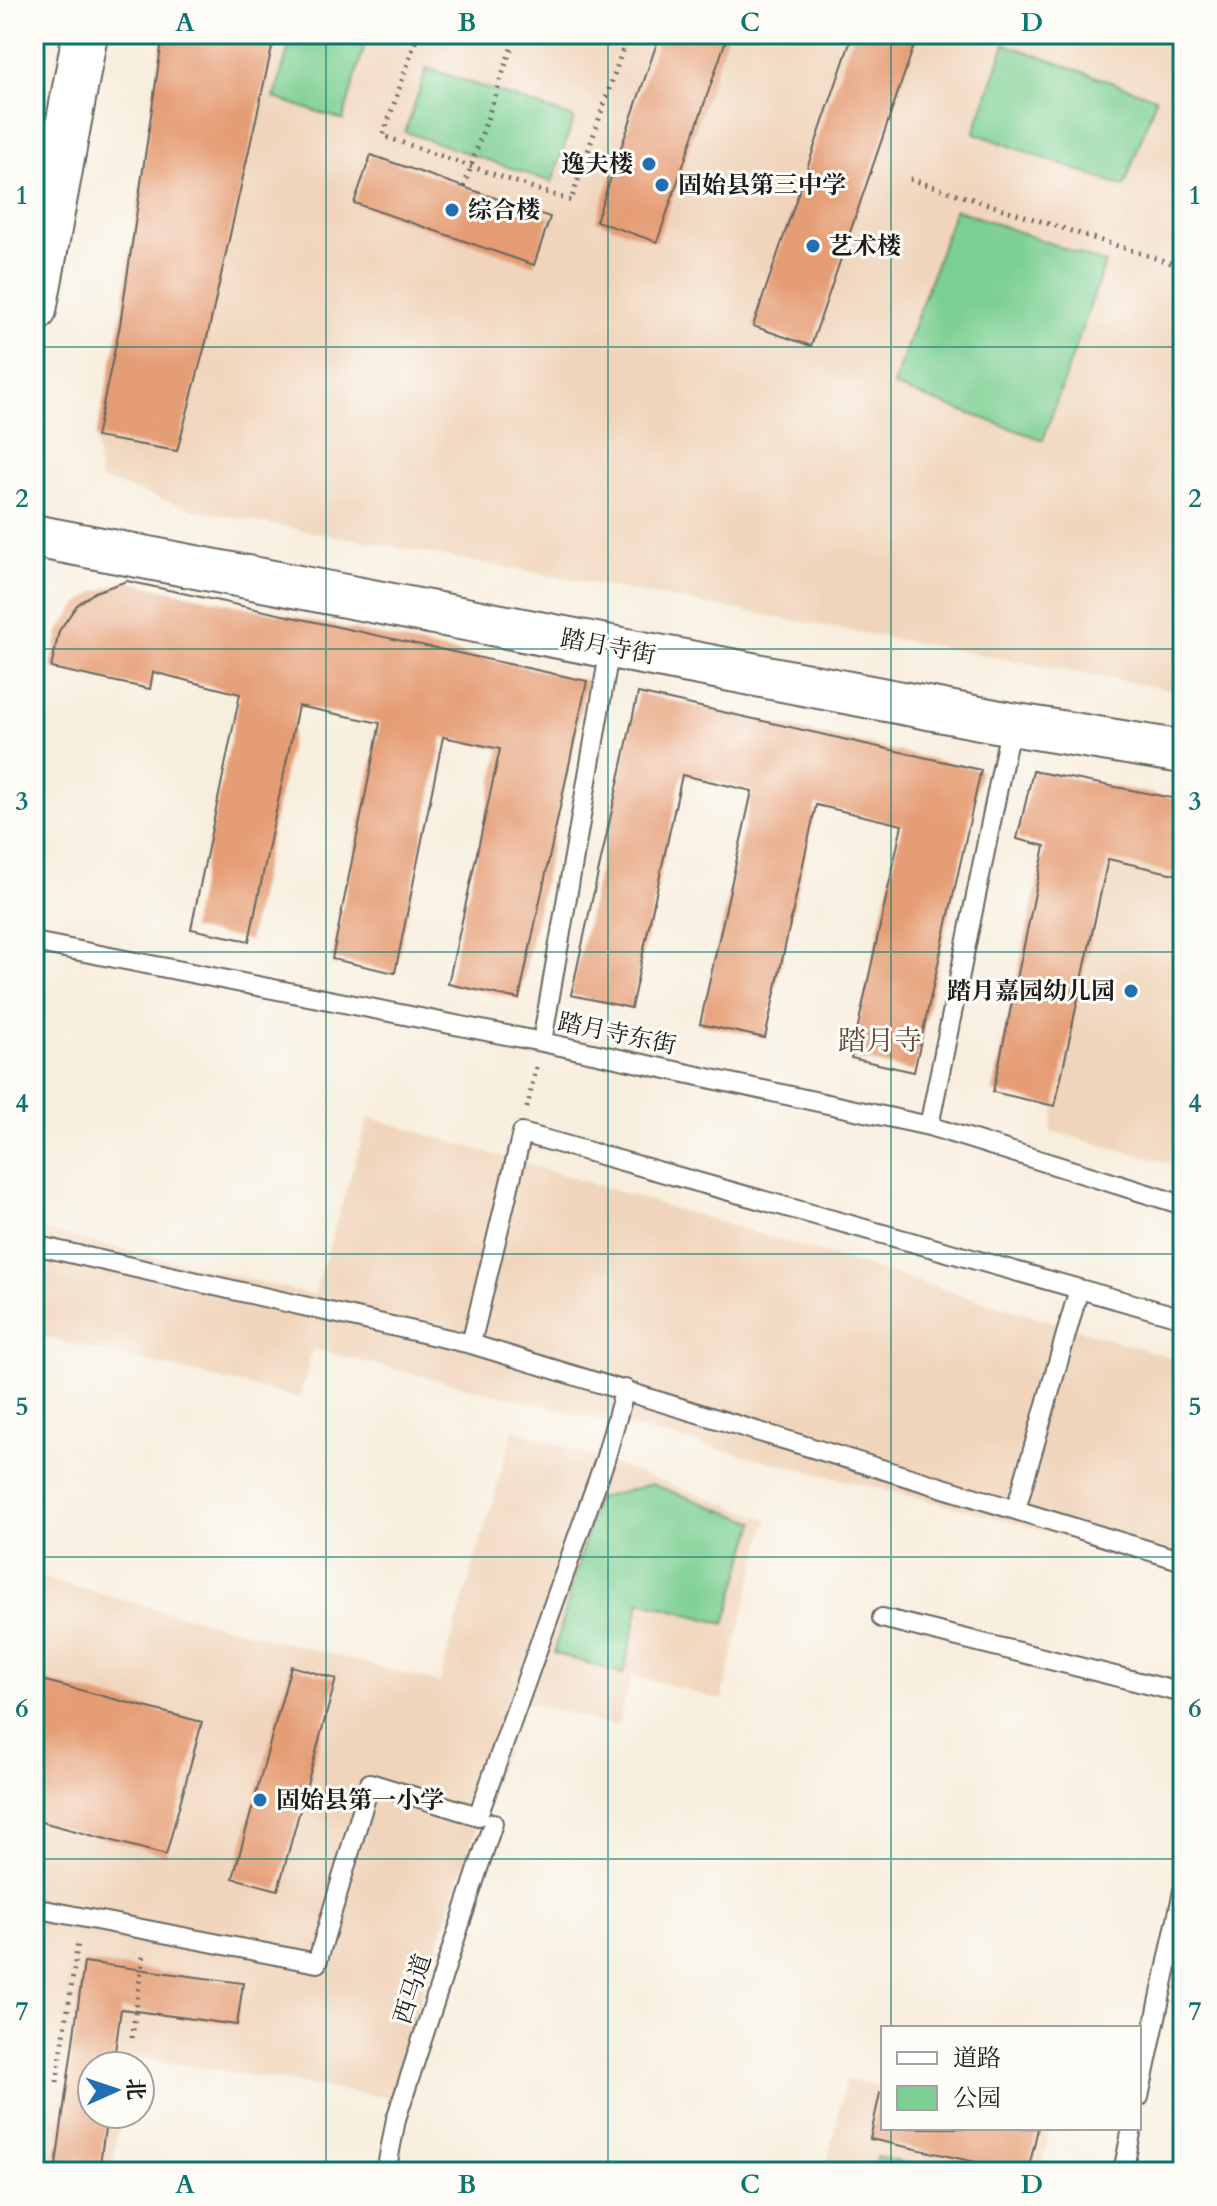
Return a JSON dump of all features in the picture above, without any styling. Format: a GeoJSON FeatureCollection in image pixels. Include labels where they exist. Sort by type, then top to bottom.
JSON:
{"type":"FeatureCollection","features":[{"type":"Feature","properties":{"kind":"main road"},"geometry":{"type":"LineString","coordinates":[[34,310],[85,34]]}},
{"type":"Feature","properties":{"kind":"street","name":"踏月寺街"},"geometry":{"type":"LineString","coordinates":[[34,536],[1011,724],[1183,752]]}},
{"type":"Feature","properties":{"kind":"lane"},"geometry":{"type":"LineString","coordinates":[[542,1042],[610,648]]}},
{"type":"Feature","properties":{"kind":"lane"},"geometry":{"type":"LineString","coordinates":[[929,1126],[1011,724]]}},
{"type":"Feature","properties":{"kind":"lane","name":"踏月寺东街"},"geometry":{"type":"LineString","coordinates":[[34,942],[542,1042],[929,1126],[1183,1205]]}},
{"type":"Feature","properties":{"kind":"lane"},"geometry":{"type":"LineString","coordinates":[[471,1344],[522,1133],[1183,1318]]}},
{"type":"Feature","properties":{"kind":"lane"},"geometry":{"type":"LineString","coordinates":[[34,1245],[471,1344],[1183,1561]]}},
{"type":"Feature","properties":{"kind":"lane"},"geometry":{"type":"LineString","coordinates":[[1016,1509],[1079,1289]]}},
{"type":"Feature","properties":{"kind":"lane"},"geometry":{"type":"LineString","coordinates":[[34,1908],[317,1963],[370,1783],[478,1816],[605,1460],[625,1389]]}},
{"type":"Feature","properties":{"kind":"lane"},"geometry":{"type":"LineString","coordinates":[[882,1618],[1183,1693]]}},
{"type":"Feature","properties":{"kind":"lane","name":"西马道"},"geometry":{"type":"LineString","coordinates":[[386,2172],[396,2119],[493,1823]]}},
{"type":"Feature","properties":{"kind":"lane"},"geometry":{"type":"LineString","coordinates":[[1141,2088],[1183,1891]]}},
{"type":"Feature","properties":{"kind":"lane"},"geometry":{"type":"LineString","coordinates":[[1123,2172],[1132,2130]]}},
{"type":"Feature","properties":{"kind":"path"},"geometry":{"type":"LineString","coordinates":[[418,34],[383,136],[571,201],[628,34]]}},
{"type":"Feature","properties":{"kind":"path"},"geometry":{"type":"LineString","coordinates":[[464,187],[516,34]]}},
{"type":"Feature","properties":{"kind":"path"},"geometry":{"type":"LineString","coordinates":[[910,179],[1183,267]]}},
{"type":"Feature","properties":{"kind":"path"},"geometry":{"type":"LineString","coordinates":[[522,1133],[542,1042]]}},
{"type":"Feature","properties":{"kind":"path"},"geometry":{"type":"LineString","coordinates":[[57,2082],[82,1917]]}},
{"type":"Feature","properties":{"kind":"path"},"geometry":{"type":"LineString","coordinates":[[132,2038],[146,1930]]}},
{"type":"Feature","properties":{"kind":"shaded area","name":"固始县第三中学"},"geometry":{"type":"Polygon","coordinates":[[[163,34],[1183,34],[1183,692],[199,511],[100,479],[96,437],[177,451],[206,338],[120,325],[163,34]]]}},
{"type":"Feature","properties":{"kind":"shaded area","name":"踏月嘉园幼儿园"},"geometry":{"type":"Polygon","coordinates":[[[1108,859],[1183,876],[1183,1167],[1050,1131],[1108,859]]]}},
{"type":"Feature","properties":{"kind":"shaded area"},"geometry":{"type":"Polygon","coordinates":[[[369,1117],[1183,1361],[1183,1568],[975,1512],[312,1349],[300,1398],[34,1335],[34,1228],[314,1295],[369,1117]]]}},
{"type":"Feature","properties":{"kind":"shaded area","name":"固始县第一小学"},"geometry":{"type":"Polygon","coordinates":[[[514,1429],[768,1519],[721,1700],[632,1675],[617,1727],[523,1701],[460,1874],[390,2098],[156,2061],[156,2050],[76,2050],[76,2130],[118,2130],[111,2172],[34,2172],[34,1576],[439,1683],[514,1429]]]}},
{"type":"Feature","properties":{"kind":"shaded area"},"geometry":{"type":"Polygon","coordinates":[[[846,2079],[881,2086],[881,2130],[1050,2130],[1042,2172],[825,2172],[846,2079]]]}},
{"type":"Feature","properties":{"kind":"green space"},"geometry":{"type":"Polygon","coordinates":[[[293,34],[357,34],[367,37],[343,120],[274,98],[293,34]]]}},
{"type":"Feature","properties":{"kind":"green space"},"geometry":{"type":"Polygon","coordinates":[[[569,34],[609,34],[605,46],[569,34]]]}},
{"type":"Feature","properties":{"kind":"green space"},"geometry":{"type":"Polygon","coordinates":[[[1005,44],[1156,98],[1124,187],[974,133],[1005,44]]]}},
{"type":"Feature","properties":{"kind":"green space"},"geometry":{"type":"Polygon","coordinates":[[[427,68],[574,118],[552,182],[405,132],[427,68]]]}},
{"type":"Feature","properties":{"kind":"green space"},"geometry":{"type":"Polygon","coordinates":[[[955,209],[1105,263],[1043,440],[893,386],[955,209]]]}},
{"type":"Feature","properties":{"kind":"green space"},"geometry":{"type":"Polygon","coordinates":[[[651,1484],[755,1522],[725,1624],[640,1601],[623,1674],[554,1653],[596,1499],[651,1484]]]}},
{"type":"Feature","properties":{"kind":"green space"},"geometry":{"type":"Polygon","coordinates":[[[877,2157],[945,2172],[874,2172],[877,2157]]]}},
{"type":"Feature","properties":{"kind":"building"},"geometry":{"type":"Polygon","coordinates":[[[163,34],[275,34],[207,338],[177,451],[96,437],[120,325],[163,34]]]}},
{"type":"Feature","properties":{"kind":"building","name":"逸夫楼"},"geometry":{"type":"Polygon","coordinates":[[[660,34],[728,34],[657,242],[596,221],[660,34]]]}},
{"type":"Feature","properties":{"kind":"building","name":"艺术楼"},"geometry":{"type":"Polygon","coordinates":[[[853,34],[918,34],[811,346],[753,326],[853,34]]]}},
{"type":"Feature","properties":{"kind":"building","name":"综合楼"},"geometry":{"type":"Polygon","coordinates":[[[371,155],[550,217],[534,265],[354,203],[371,155]]]}},
{"type":"Feature","properties":{"kind":"building"},"geometry":{"type":"Polygon","coordinates":[[[127,581],[587,681],[519,999],[448,984],[500,749],[443,737],[395,973],[332,959],[380,723],[298,706],[249,941],[191,929],[240,694],[153,672],[150,689],[51,668],[59,631],[77,605],[95,592],[127,581]]]}},
{"type":"Feature","properties":{"kind":"building"},"geometry":{"type":"Polygon","coordinates":[[[638,693],[981,770],[914,1072],[851,1058],[902,825],[816,805],[765,1038],[700,1024],[752,791],[682,775],[631,1008],[571,995],[638,693]]]}},
{"type":"Feature","properties":{"kind":"building"},"geometry":{"type":"Polygon","coordinates":[[[1033,771],[1183,800],[1183,876],[1108,859],[1055,1106],[993,1092],[1045,846],[1017,839],[1033,771]]]}},
{"type":"Feature","properties":{"kind":"building"},"geometry":{"type":"Polygon","coordinates":[[[291,1666],[336,1679],[278,1890],[233,1878],[291,1666]]]}},
{"type":"Feature","properties":{"kind":"building"},"geometry":{"type":"Polygon","coordinates":[[[34,1678],[202,1722],[166,1855],[34,1820],[34,1678]]]}},
{"type":"Feature","properties":{"kind":"building"},"geometry":{"type":"Polygon","coordinates":[[[84,1962],[243,1983],[237,2025],[121,2009],[115,2050],[76,2050],[76,2130],[105,2130],[99,2171],[56,2165],[84,1962]]]}},
{"type":"Feature","properties":{"kind":"building"},"geometry":{"type":"Polygon","coordinates":[[[880,2093],[881,2130],[1038,2130],[1028,2172],[978,2172],[980,2163],[870,2139],[880,2093]]]}},
{"type":"Feature","properties":{"kind":"place","name":"逸夫楼"},"geometry":{"type":"Point","coordinates":[649,164]}},
{"type":"Feature","properties":{"kind":"place","name":"固始县第三中学"},"geometry":{"type":"Point","coordinates":[662,185]}},
{"type":"Feature","properties":{"kind":"place","name":"综合楼"},"geometry":{"type":"Point","coordinates":[452,210]}},
{"type":"Feature","properties":{"kind":"place","name":"艺术楼"},"geometry":{"type":"Point","coordinates":[813,246]}},
{"type":"Feature","properties":{"kind":"place","name":"踏月嘉园幼儿园"},"geometry":{"type":"Point","coordinates":[1131,991]}},
{"type":"Feature","properties":{"kind":"place","name":"固始县第一小学"},"geometry":{"type":"Point","coordinates":[260,1800]}},
{"type":"Feature","properties":{"kind":"district","name":"踏月寺"},"geometry":{"type":"Point","coordinates":[880,1041]}}]}
